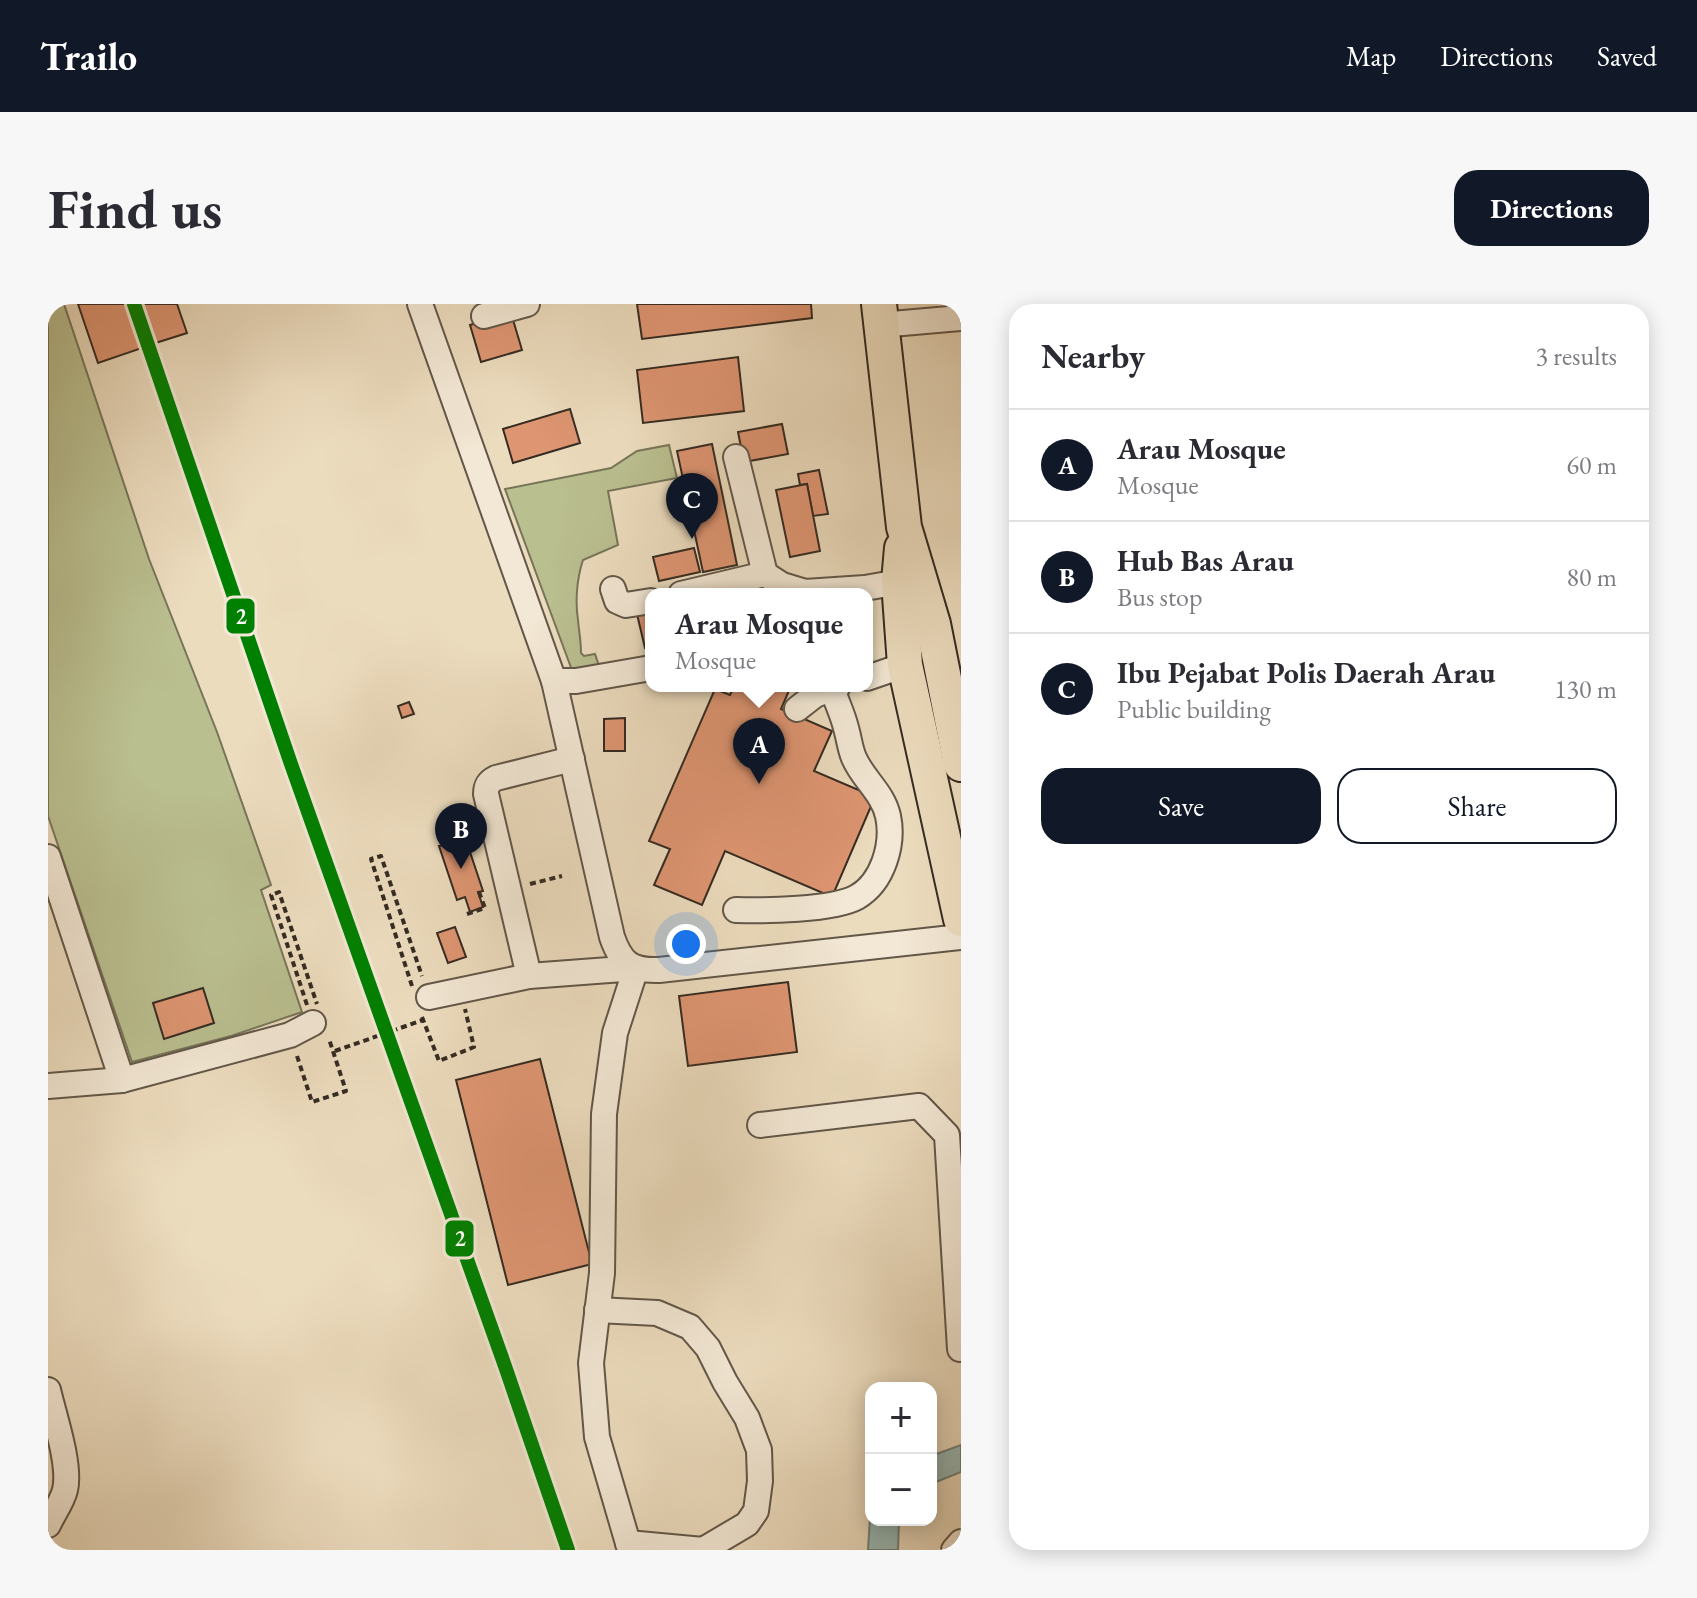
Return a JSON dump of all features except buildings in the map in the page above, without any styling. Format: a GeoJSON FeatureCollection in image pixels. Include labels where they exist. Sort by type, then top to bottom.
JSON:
{"type":"FeatureCollection","features":[{"type":"Feature","properties":{"kind":"highway"},"geometry":{"type":"LineString","coordinates":[[880,315],[904,527],[933,624],[961,764]]}},
{"type":"Feature","properties":{"kind":"highway"},"geometry":{"type":"LineString","coordinates":[[904,527],[899,582],[905,665],[961,919]]}},
{"type":"Feature","properties":{"kind":"street"},"geometry":{"type":"LineString","coordinates":[[420,304],[554,681],[617,954],[636,968]]}},
{"type":"Feature","properties":{"kind":"street"},"geometry":{"type":"LineString","coordinates":[[484,316],[527,304]]}},
{"type":"Feature","properties":{"kind":"street"},"geometry":{"type":"LineString","coordinates":[[880,315],[961,318]]}},
{"type":"Feature","properties":{"kind":"street"},"geometry":{"type":"LineString","coordinates":[[736,457],[765,574],[792,588]]}},
{"type":"Feature","properties":{"kind":"street"},"geometry":{"type":"LineString","coordinates":[[706,588],[765,574]]}},
{"type":"Feature","properties":{"kind":"street"},"geometry":{"type":"LineString","coordinates":[[865,588],[899,582]]}},
{"type":"Feature","properties":{"kind":"street"},"geometry":{"type":"LineString","coordinates":[[613,589],[617,601],[626,605],[645,602]]}},
{"type":"Feature","properties":{"kind":"street"},"geometry":{"type":"LineString","coordinates":[[873,676],[905,665]]}},
{"type":"Feature","properties":{"kind":"street"},"geometry":{"type":"LineString","coordinates":[[554,681],[576,681],[645,669]]}},
{"type":"Feature","properties":{"kind":"street"},"geometry":{"type":"LineString","coordinates":[[797,709],[822,692]]}},
{"type":"Feature","properties":{"kind":"street"},"geometry":{"type":"LineString","coordinates":[[736,910],[763,911],[829,904],[856,897],[875,881],[889,849],[888,817],[880,797],[852,756],[836,692]]}},
{"type":"Feature","properties":{"kind":"street"},"geometry":{"type":"LineString","coordinates":[[529,976],[486,787],[496,778],[572,759]]}},
{"type":"Feature","properties":{"kind":"street"},"geometry":{"type":"LineString","coordinates":[[48,857],[122,1080]]}},
{"type":"Feature","properties":{"kind":"street"},"geometry":{"type":"LineString","coordinates":[[421,1004],[460,990],[529,976],[636,968],[659,970],[961,937]]}},
{"type":"Feature","properties":{"kind":"street"},"geometry":{"type":"LineString","coordinates":[[597,1310],[657,1313],[690,1327],[708,1348],[747,1418],[759,1450],[760,1481],[756,1511],[747,1524],[703,1550],[629,1546],[597,1437],[591,1363],[597,1310],[602,1273],[604,1114],[615,1033],[636,968]]}},
{"type":"Feature","properties":{"kind":"street"},"geometry":{"type":"LineString","coordinates":[[48,1086],[122,1080],[290,1035],[320,1023]]}},
{"type":"Feature","properties":{"kind":"street"},"geometry":{"type":"LineString","coordinates":[[760,1125],[919,1106],[947,1135],[961,1349]]}},
{"type":"Feature","properties":{"kind":"street"},"geometry":{"type":"LineString","coordinates":[[48,1390],[66,1472],[65,1490],[48,1525]]}},
{"type":"Feature","properties":{"kind":"street"},"geometry":{"type":"LineString","coordinates":[[954,1550],[961,1542]]}},
{"type":"Feature","properties":{"kind":"path"},"geometry":{"type":"LineString","coordinates":[[421,1004],[381,856],[371,859],[439,1061],[474,1047],[460,990]]}},
{"type":"Feature","properties":{"kind":"path"},"geometry":{"type":"LineString","coordinates":[[530,884],[562,876]]}},
{"type":"Feature","properties":{"kind":"path"},"geometry":{"type":"LineString","coordinates":[[290,1035],[312,1102],[346,1091],[334,1052],[320,1023],[271,895],[279,892],[320,1023]]}},
{"type":"Feature","properties":{"kind":"path"},"geometry":{"type":"LineString","coordinates":[[467,914],[485,908],[479,892]]}},
{"type":"Feature","properties":{"kind":"path"},"geometry":{"type":"LineString","coordinates":[[334,1052],[421,1004]]}},
{"type":"Feature","properties":{"kind":"green space"},"geometry":{"type":"Polygon","coordinates":[[[48,304],[64,304],[149,559],[217,732],[271,885],[261,890],[302,1012],[231,1036],[132,1062],[48,816],[48,304]]]}},
{"type":"Feature","properties":{"kind":"green space"},"geometry":{"type":"Polygon","coordinates":[[[669,445],[677,478],[608,491],[618,545],[583,560],[577,597],[581,653],[584,656],[595,654],[600,669],[573,673],[505,489],[611,468],[637,451],[669,445]]]}},
{"type":"Feature","properties":{"kind":"water"},"geometry":{"type":"Polygon","coordinates":[[[961,1445],[961,1472],[937,1482],[937,1454],[961,1445]]]}},
{"type":"Feature","properties":{"kind":"water"},"geometry":{"type":"Polygon","coordinates":[[[869,1526],[899,1526],[898,1550],[868,1550],[869,1526]]]}},
{"type":"Feature","properties":{"kind":"transit line","name":"2"},"geometry":{"type":"LineString","coordinates":[[134,304],[291,764],[568,1550]]}},
{"type":"Feature","properties":{"kind":"place","name":"Ibu Pejabat Polis Daerah Arau"},"geometry":{"type":"Point","coordinates":[692,539]}},
{"type":"Feature","properties":{"kind":"place","name":"Arau Mosque"},"geometry":{"type":"Point","coordinates":[759,784]}},
{"type":"Feature","properties":{"kind":"place","name":"Hub Bas Arau"},"geometry":{"type":"Point","coordinates":[461,869]}}]}
